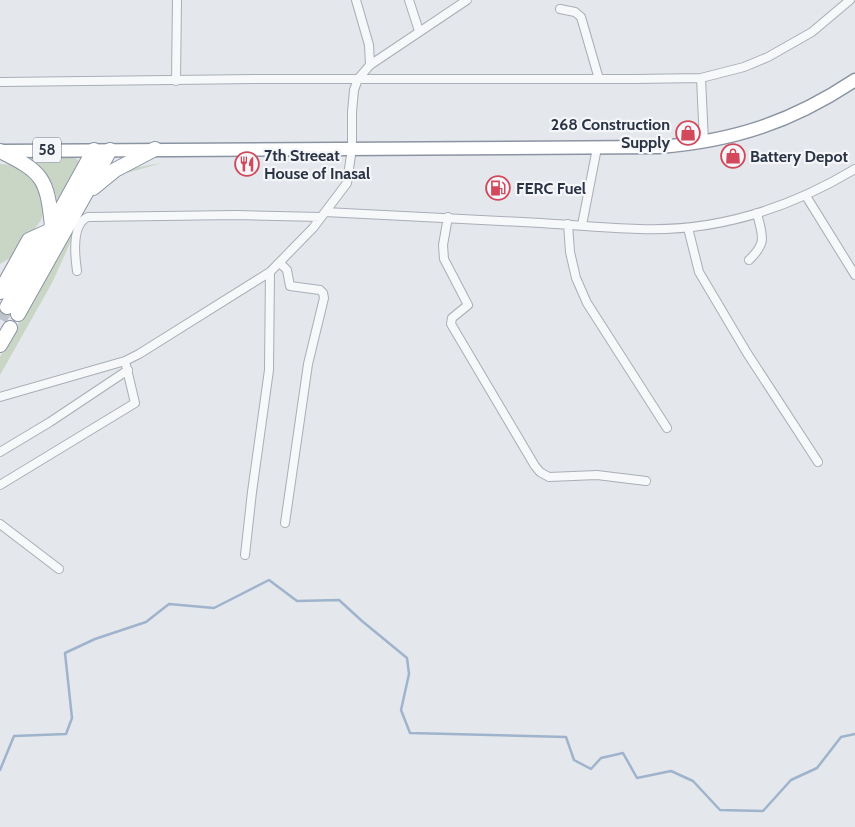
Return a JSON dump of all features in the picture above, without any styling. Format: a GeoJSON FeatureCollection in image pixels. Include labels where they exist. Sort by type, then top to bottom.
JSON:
{"type":"FeatureCollection","features":[{"type":"Feature","properties":{"kind":"highway","name":"58"},"geometry":{"type":"LineString","coordinates":[[0,151],[659,147],[704,142],[771,125],[814,106],[855,80]]}},
{"type":"Feature","properties":{"kind":"highway"},"geometry":{"type":"LineString","coordinates":[[86,194],[115,170],[155,149]]}},
{"type":"Feature","properties":{"kind":"highway"},"geometry":{"type":"LineString","coordinates":[[94,150],[51,229],[12,310],[86,194],[110,150]]}},
{"type":"Feature","properties":{"kind":"highway"},"geometry":{"type":"LineString","coordinates":[[0,151],[32,168],[40,176],[50,204],[51,229]]}},
{"type":"Feature","properties":{"kind":"highway"},"geometry":{"type":"LineString","coordinates":[[0,292],[29,240],[51,229]]}},
{"type":"Feature","properties":{"kind":"highway"},"geometry":{"type":"LineString","coordinates":[[0,345],[10,328]]}},
{"type":"Feature","properties":{"kind":"street"},"geometry":{"type":"LineString","coordinates":[[176,81],[177,0]]}},
{"type":"Feature","properties":{"kind":"street"},"geometry":{"type":"LineString","coordinates":[[356,0],[369,45],[370,65]]}},
{"type":"Feature","properties":{"kind":"street"},"geometry":{"type":"LineString","coordinates":[[409,0],[419,31]]}},
{"type":"Feature","properties":{"kind":"street"},"geometry":{"type":"LineString","coordinates":[[0,397],[125,361],[270,272],[301,242],[347,183],[352,148],[352,98],[358,79],[370,65],[467,0]]}},
{"type":"Feature","properties":{"kind":"street"},"geometry":{"type":"LineString","coordinates":[[0,82],[702,78],[744,67],[775,53],[812,32],[850,0]]}},
{"type":"Feature","properties":{"kind":"street"},"geometry":{"type":"LineString","coordinates":[[560,9],[575,12],[582,17],[600,79]]}},
{"type":"Feature","properties":{"kind":"street"},"geometry":{"type":"LineString","coordinates":[[702,78],[704,142]]}},
{"type":"Feature","properties":{"kind":"street"},"geometry":{"type":"LineString","coordinates":[[582,225],[598,148]]}},
{"type":"Feature","properties":{"kind":"street"},"geometry":{"type":"LineString","coordinates":[[78,271],[75,240],[82,221],[88,217],[323,214],[448,217],[640,229],[688,228],[758,213],[806,196],[855,169]]}},
{"type":"Feature","properties":{"kind":"street"},"geometry":{"type":"LineString","coordinates":[[806,196],[855,274]]}},
{"type":"Feature","properties":{"kind":"street"},"geometry":{"type":"LineString","coordinates":[[749,260],[762,244],[758,213]]}},
{"type":"Feature","properties":{"kind":"street"},"geometry":{"type":"LineString","coordinates":[[448,217],[443,245],[444,259],[468,305],[452,318],[451,324],[535,466],[540,472],[549,476],[597,475],[646,481]]}},
{"type":"Feature","properties":{"kind":"street"},"geometry":{"type":"LineString","coordinates":[[568,224],[570,252],[576,278],[588,303],[667,428]]}},
{"type":"Feature","properties":{"kind":"street"},"geometry":{"type":"LineString","coordinates":[[688,228],[699,272],[747,353],[818,462]]}},
{"type":"Feature","properties":{"kind":"street"},"geometry":{"type":"LineString","coordinates":[[280,263],[287,270],[290,286],[320,290],[324,298],[308,364],[285,523]]}},
{"type":"Feature","properties":{"kind":"street"},"geometry":{"type":"LineString","coordinates":[[245,555],[269,370],[270,272]]}},
{"type":"Feature","properties":{"kind":"street"},"geometry":{"type":"LineString","coordinates":[[0,486],[135,403],[125,361]]}},
{"type":"Feature","properties":{"kind":"street"},"geometry":{"type":"LineString","coordinates":[[0,452],[50,422],[128,370]]}},
{"type":"Feature","properties":{"kind":"street"},"geometry":{"type":"LineString","coordinates":[[0,524],[59,569]]}},
{"type":"Feature","properties":{"kind":"green space"},"geometry":{"type":"Polygon","coordinates":[[[73,157],[78,160],[79,165],[57,200],[54,188],[48,177],[30,158],[73,157]]]}},
{"type":"Feature","properties":{"kind":"green space"},"geometry":{"type":"Polygon","coordinates":[[[162,163],[123,174],[90,199],[52,283],[0,375],[0,357],[89,198],[106,183],[122,173],[139,167],[162,163]]]}},
{"type":"Feature","properties":{"kind":"green space"},"geometry":{"type":"Polygon","coordinates":[[[0,164],[16,165],[35,177],[45,208],[41,220],[29,237],[10,258],[0,264],[0,164]]]}},
{"type":"Feature","properties":{"kind":"waterway"},"geometry":{"type":"LineString","coordinates":[[0,770],[14,736],[66,734],[72,718],[65,653],[95,639],[146,622],[169,604],[214,608],[269,580],[297,601],[339,600],[407,658],[409,674],[401,710],[410,733],[566,737],[574,760],[591,769],[601,758],[623,753],[637,778],[671,771],[693,781],[720,810],[763,811],[791,780],[817,768],[841,737],[855,734]]}},
{"type":"Feature","properties":{"kind":"tunnel"},"geometry":{"type":"LineString","coordinates":[[0,319],[7,307]]}},
{"type":"Feature","properties":{"kind":"place","name":"268 Construction Supply"},"geometry":{"type":"Point","coordinates":[688,133]}},
{"type":"Feature","properties":{"kind":"place","name":"Battery Depot"},"geometry":{"type":"Point","coordinates":[733,156]}},
{"type":"Feature","properties":{"kind":"place","name":"7th Streeat House of Inasal"},"geometry":{"type":"Point","coordinates":[247,164]}},
{"type":"Feature","properties":{"kind":"place","name":"FERC Fuel"},"geometry":{"type":"Point","coordinates":[498,188]}}]}
